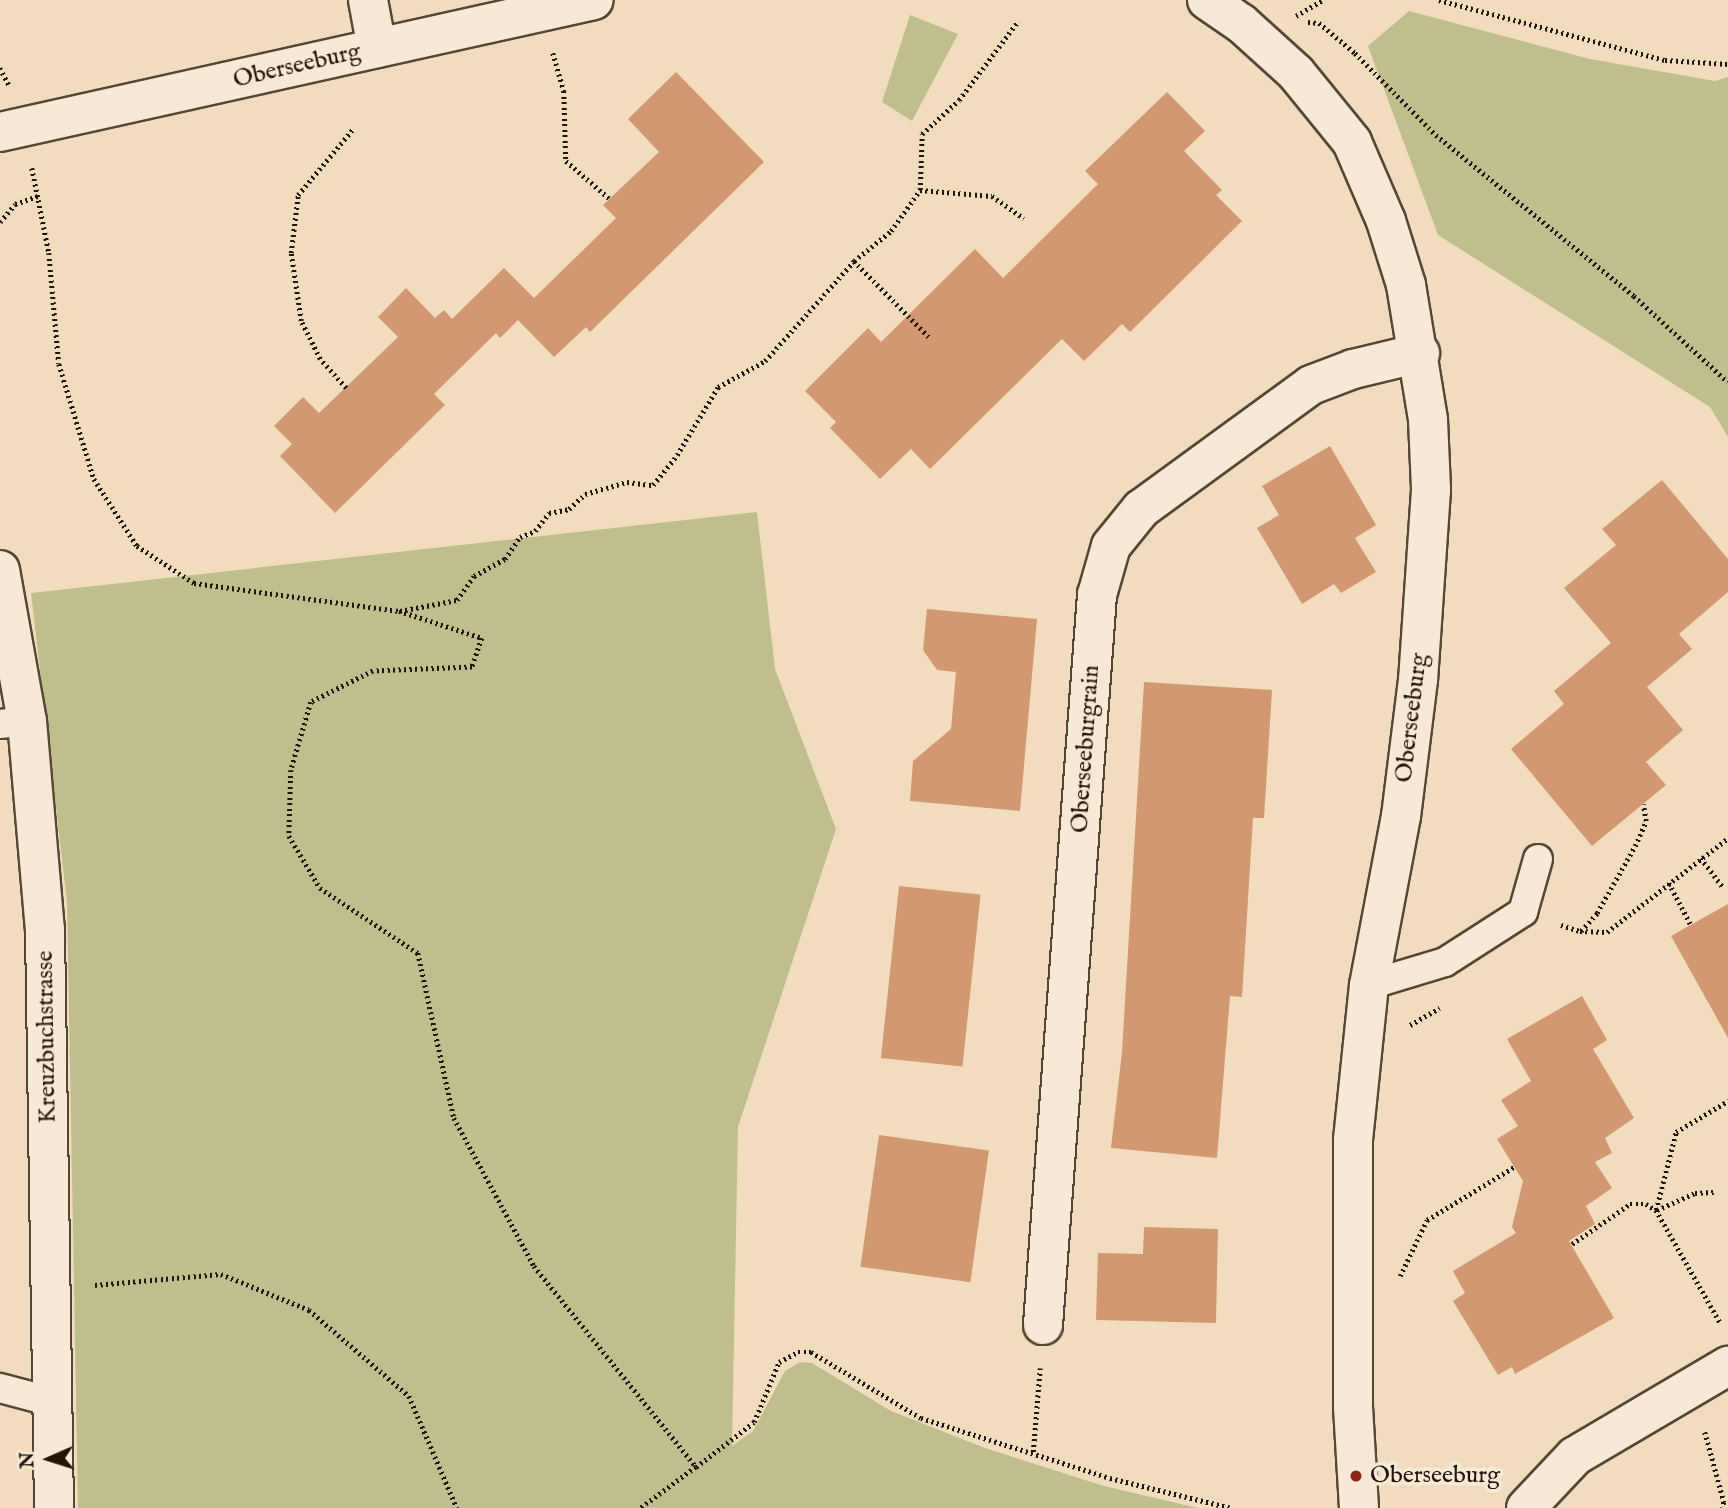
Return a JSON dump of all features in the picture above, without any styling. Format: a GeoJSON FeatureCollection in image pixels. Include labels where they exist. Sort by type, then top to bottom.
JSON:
{"type":"FeatureCollection","features":[{"type":"Feature","properties":{"kind":"street"},"geometry":{"type":"LineString","coordinates":[[368,0],[377,48]]}},
{"type":"Feature","properties":{"kind":"street","name":"Oberseeburg"},"geometry":{"type":"LineString","coordinates":[[0,132],[594,0]]}},
{"type":"Feature","properties":{"kind":"street","name":"Oberseeburg"},"geometry":{"type":"LineString","coordinates":[[1207,0],[1242,24],[1296,73],[1352,142],[1386,221],[1420,354],[1431,489],[1426,583],[1401,816],[1369,985],[1351,1207],[1353,1407],[1359,1508]]}},
{"type":"Feature","properties":{"kind":"street","name":"Oberseeburgrain"},"geometry":{"type":"LineString","coordinates":[[1043,1325],[1097,595],[1111,546],[1141,509],[1311,385],[1353,369],[1420,354]]}},
{"type":"Feature","properties":{"kind":"street","name":"Kreuzbuchstrasse"},"geometry":{"type":"LineString","coordinates":[[0,569],[14,723],[45,930],[54,1508]]}},
{"type":"Feature","properties":{"kind":"street"},"geometry":{"type":"LineString","coordinates":[[1526,1508],[1575,1456],[1728,1367]]}},
{"type":"Feature","properties":{"kind":"lane"},"geometry":{"type":"LineString","coordinates":[[1369,985],[1445,962],[1523,912],[1538,859]]}},
{"type":"Feature","properties":{"kind":"lane"},"geometry":{"type":"LineString","coordinates":[[0,1388],[53,1402]]}},
{"type":"Feature","properties":{"kind":"path"},"geometry":{"type":"LineString","coordinates":[[1322,0],[1290,20],[1319,23],[1436,135],[1634,296],[1728,382]]}},
{"type":"Feature","properties":{"kind":"path"},"geometry":{"type":"LineString","coordinates":[[1439,0],[1665,60],[1728,64]]}},
{"type":"Feature","properties":{"kind":"path"},"geometry":{"type":"LineString","coordinates":[[542,11],[564,91],[566,161],[610,199]]}},
{"type":"Feature","properties":{"kind":"path"},"geometry":{"type":"LineString","coordinates":[[399,611],[457,600],[474,576],[505,559],[520,537],[535,531],[549,513],[569,509],[585,494],[627,482],[653,485],[677,455],[718,387],[765,361],[854,261],[891,231],[919,190],[922,134],[959,100],[1018,21]]}},
{"type":"Feature","properties":{"kind":"path"},"geometry":{"type":"LineString","coordinates":[[346,388],[320,359],[302,321],[291,253],[298,195],[353,130]]}},
{"type":"Feature","properties":{"kind":"path"},"geometry":{"type":"LineString","coordinates":[[30,161],[49,253],[59,364],[94,479],[137,546],[194,583],[399,611],[482,638],[472,667],[373,671],[311,702],[291,770],[289,836],[320,888],[418,953],[454,1118],[472,1152],[534,1266],[696,1467]]}},
{"type":"Feature","properties":{"kind":"path"},"geometry":{"type":"LineString","coordinates":[[919,190],[992,196],[1024,218]]}},
{"type":"Feature","properties":{"kind":"path"},"geometry":{"type":"LineString","coordinates":[[0,222],[15,204],[38,195]]}},
{"type":"Feature","properties":{"kind":"path"},"geometry":{"type":"LineString","coordinates":[[854,261],[930,338]]}},
{"type":"Feature","properties":{"kind":"path"},"geometry":{"type":"LineString","coordinates":[[1580,931],[1597,913],[1635,846],[1646,821],[1643,804]]}},
{"type":"Feature","properties":{"kind":"path"},"geometry":{"type":"LineString","coordinates":[[1523,912],[1580,931],[1607,932],[1728,838]]}},
{"type":"Feature","properties":{"kind":"path"},"geometry":{"type":"LineString","coordinates":[[1701,858],[1724,888]]}},
{"type":"Feature","properties":{"kind":"path"},"geometry":{"type":"LineString","coordinates":[[1670,883],[1691,925]]}},
{"type":"Feature","properties":{"kind":"path"},"geometry":{"type":"LineString","coordinates":[[1656,1210],[1676,1132],[1728,1101]]}},
{"type":"Feature","properties":{"kind":"path"},"geometry":{"type":"LineString","coordinates":[[1394,1288],[1427,1220],[1514,1167]]}},
{"type":"Feature","properties":{"kind":"path"},"geometry":{"type":"LineString","coordinates":[[1656,1210],[1695,1193],[1717,1192]]}},
{"type":"Feature","properties":{"kind":"path"},"geometry":{"type":"LineString","coordinates":[[1572,1244],[1630,1204],[1646,1203],[1656,1210],[1716,1314]]}},
{"type":"Feature","properties":{"kind":"path"},"geometry":{"type":"LineString","coordinates":[[88,1286],[221,1274],[309,1310],[410,1396],[457,1508]]}},
{"type":"Feature","properties":{"kind":"path"},"geometry":{"type":"LineString","coordinates":[[1033,1452],[1043,1325]]}},
{"type":"Feature","properties":{"kind":"path"},"geometry":{"type":"LineString","coordinates":[[641,1508],[754,1422],[779,1362],[798,1352],[820,1355],[921,1418],[1110,1478],[1231,1508]]}},
{"type":"Feature","properties":{"kind":"path"},"geometry":{"type":"LineString","coordinates":[[1698,1419],[1710,1441],[1722,1508]]}},
{"type":"Feature","properties":{"kind":"green space"},"geometry":{"type":"Polygon","coordinates":[[[1409,11],[1590,59],[1715,81],[1728,77],[1728,437],[1710,407],[1438,235],[1368,46],[1409,11]]]}},
{"type":"Feature","properties":{"kind":"green space"},"geometry":{"type":"Polygon","coordinates":[[[910,15],[958,34],[912,121],[882,102],[910,15]]]}},
{"type":"Feature","properties":{"kind":"green space"},"geometry":{"type":"Polygon","coordinates":[[[757,512],[775,669],[836,829],[738,1127],[732,1446],[753,1431],[785,1371],[800,1362],[812,1363],[891,1411],[985,1448],[1104,1486],[1198,1508],[78,1508],[67,902],[31,593],[757,512]]]}},
{"type":"Feature","properties":{"kind":"building"},"geometry":{"type":"Polygon","coordinates":[[[676,72],[764,162],[590,332],[586,327],[554,357],[518,320],[500,338],[496,333],[434,394],[445,405],[335,513],[280,456],[292,444],[274,426],[303,397],[319,413],[398,337],[378,317],[406,288],[435,318],[444,310],[452,319],[504,268],[534,298],[616,218],[603,205],[659,152],[628,119],[676,72]]]}},
{"type":"Feature","properties":{"kind":"building"},"geometry":{"type":"Polygon","coordinates":[[[1167,92],[1205,131],[1184,151],[1222,190],[1216,195],[1242,221],[1130,332],[1122,324],[1084,361],[1062,339],[930,469],[911,449],[880,479],[830,428],[836,422],[805,391],[868,328],[881,342],[975,249],[1003,278],[1098,184],[1085,171],[1167,92]]]}},
{"type":"Feature","properties":{"kind":"building"},"geometry":{"type":"Polygon","coordinates":[[[1330,446],[1376,525],[1355,538],[1376,572],[1341,593],[1334,584],[1302,604],[1257,528],[1279,515],[1262,486],[1330,446]]]}},
{"type":"Feature","properties":{"kind":"building"},"geometry":{"type":"Polygon","coordinates":[[[1662,480],[1728,559],[1728,592],[1679,634],[1692,649],[1647,687],[1683,730],[1646,762],[1666,785],[1592,846],[1511,749],[1564,704],[1554,691],[1611,643],[1564,588],[1616,545],[1602,529],[1662,480]]]}},
{"type":"Feature","properties":{"kind":"building"},"geometry":{"type":"Polygon","coordinates":[[[927,609],[1037,619],[1020,811],[910,801],[913,761],[951,729],[956,672],[937,670],[923,650],[927,609]]]}},
{"type":"Feature","properties":{"kind":"building"},"geometry":{"type":"Polygon","coordinates":[[[1144,682],[1272,690],[1264,818],[1253,818],[1242,997],[1230,996],[1217,1158],[1111,1148],[1122,1052],[1144,682]]]}},
{"type":"Feature","properties":{"kind":"building"},"geometry":{"type":"Polygon","coordinates":[[[899,886],[981,895],[962,1067],[881,1058],[899,886]]]}},
{"type":"Feature","properties":{"kind":"building"},"geometry":{"type":"Polygon","coordinates":[[[1728,904],[1728,1038],[1671,936],[1728,904]]]}},
{"type":"Feature","properties":{"kind":"building"},"geometry":{"type":"Polygon","coordinates":[[[1582,996],[1607,1040],[1593,1049],[1634,1118],[1605,1138],[1612,1153],[1595,1162],[1612,1188],[1586,1206],[1595,1224],[1569,1241],[1614,1318],[1515,1374],[1512,1367],[1498,1375],[1453,1301],[1465,1293],[1453,1271],[1516,1233],[1512,1227],[1523,1181],[1497,1139],[1518,1126],[1501,1100],[1531,1081],[1507,1039],[1582,996]]]}},
{"type":"Feature","properties":{"kind":"building"},"geometry":{"type":"Polygon","coordinates":[[[879,1135],[989,1150],[970,1282],[860,1267],[879,1135]]]}},
{"type":"Feature","properties":{"kind":"building"},"geometry":{"type":"Polygon","coordinates":[[[1144,1227],[1218,1229],[1216,1323],[1096,1320],[1098,1253],[1143,1254],[1144,1227]]]}},
{"type":"Feature","properties":{"kind":"place","name":"Oberseeburg"},"geometry":{"type":"Point","coordinates":[1356,1476]}}]}
